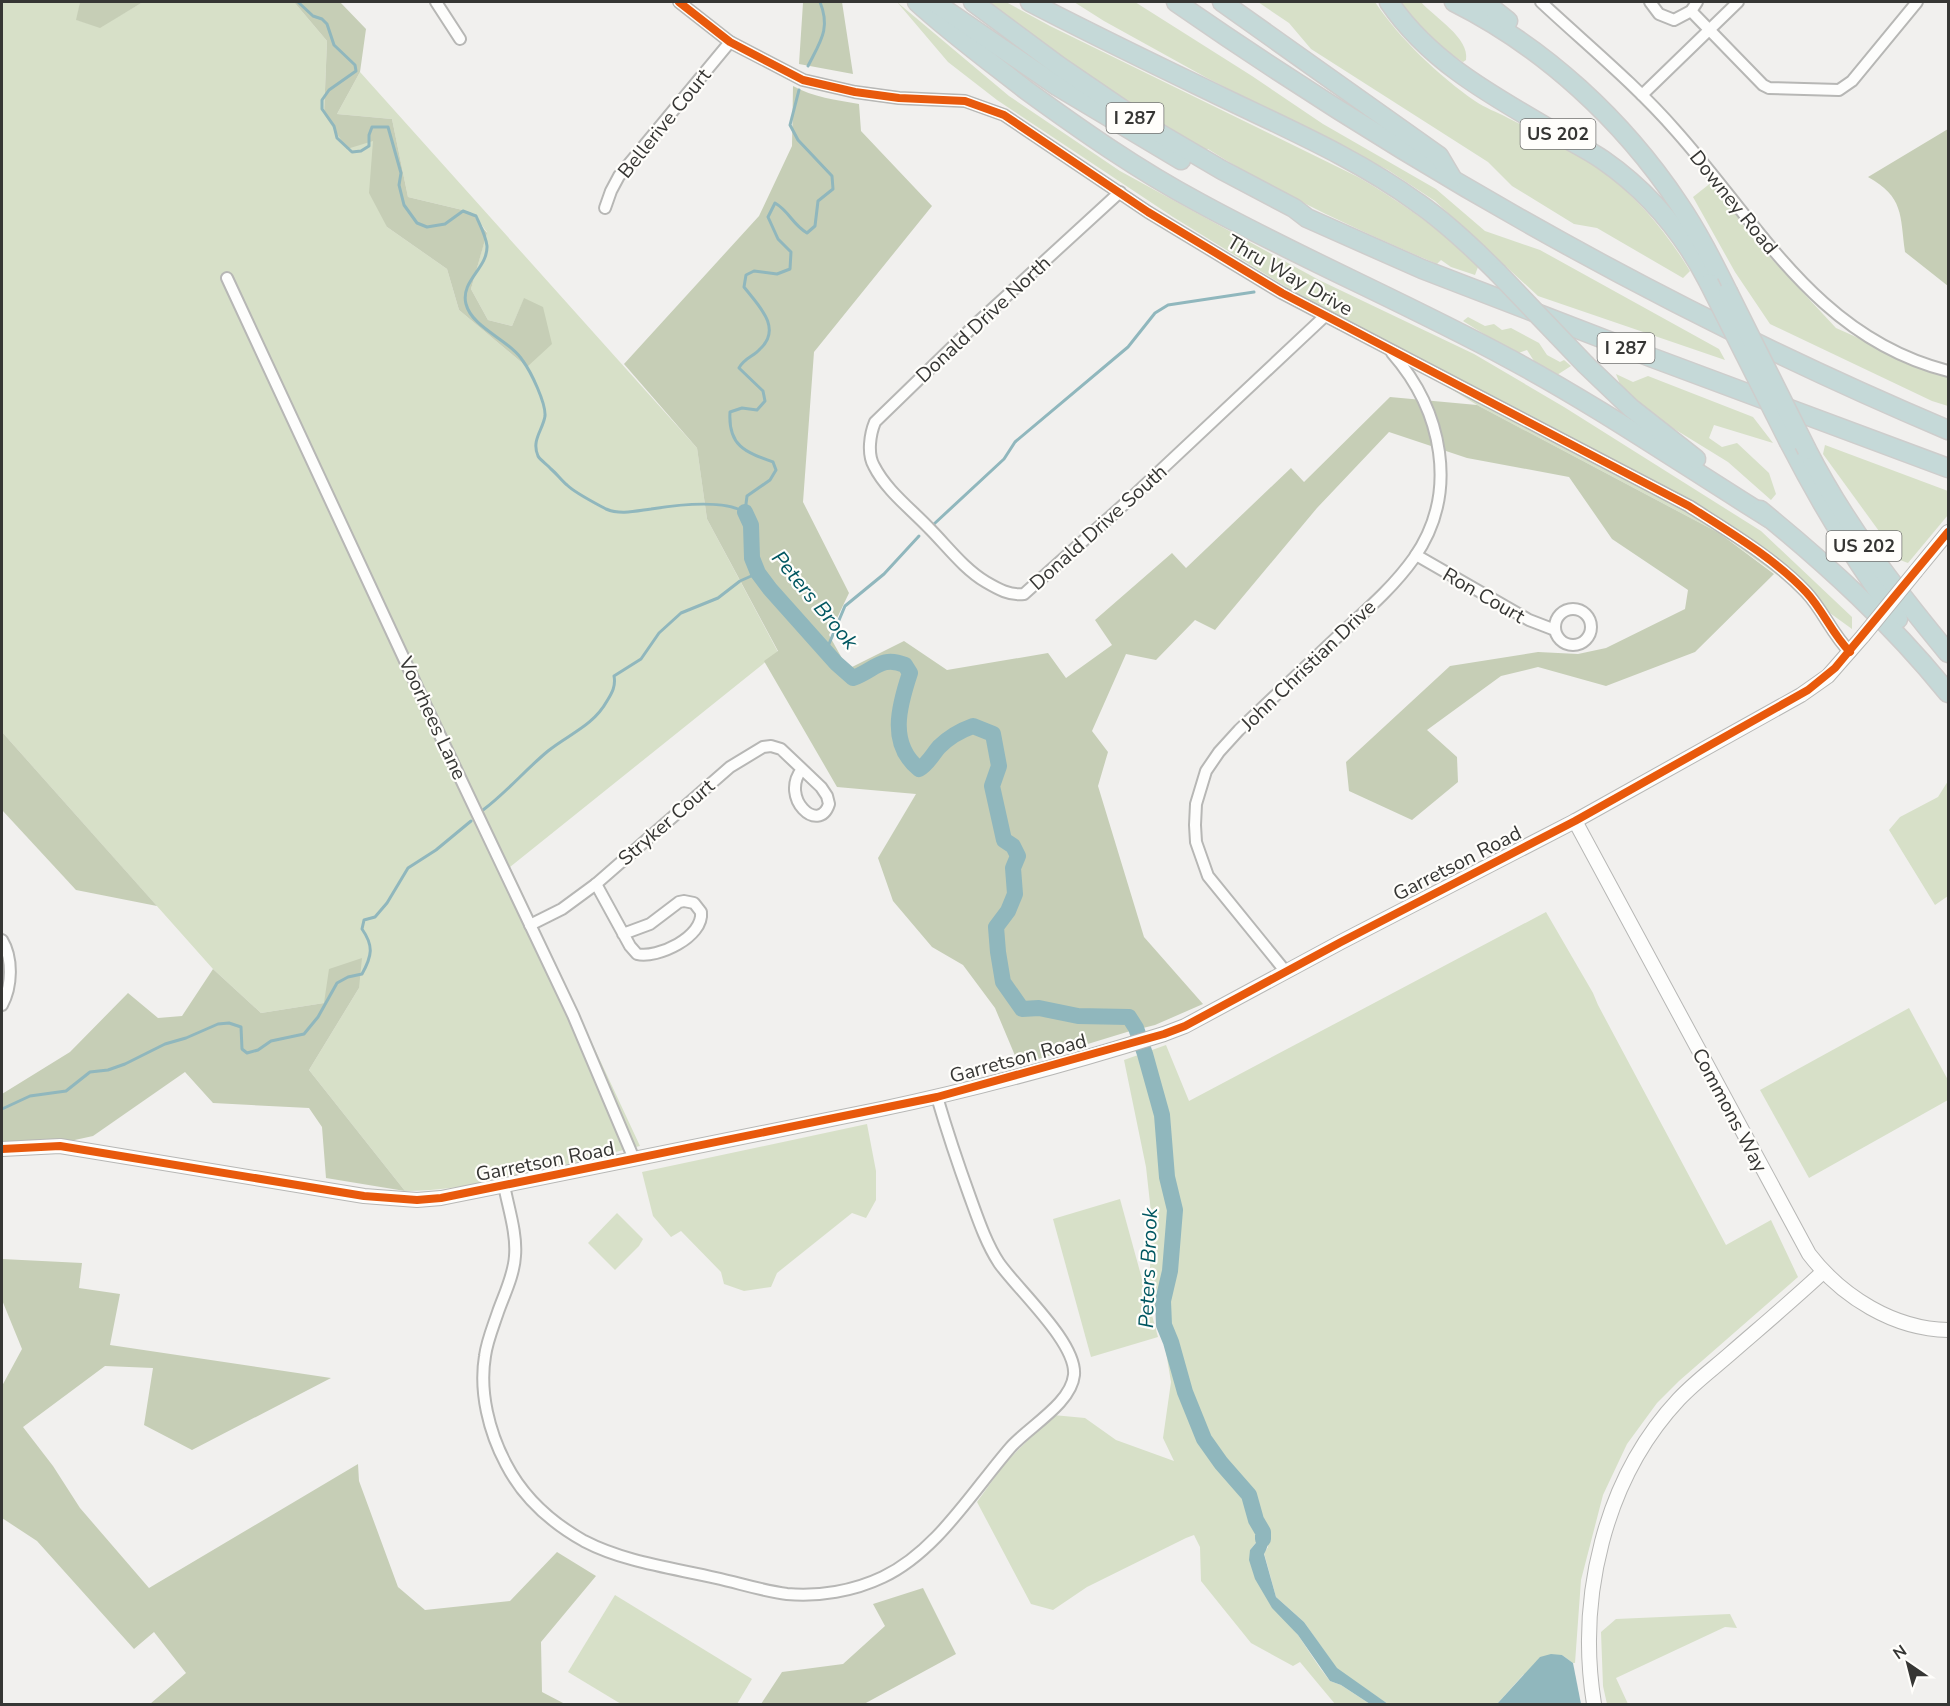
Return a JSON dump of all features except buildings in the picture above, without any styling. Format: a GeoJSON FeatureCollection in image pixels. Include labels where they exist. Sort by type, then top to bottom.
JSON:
{"type":"FeatureCollection","features":[{"type":"Feature","properties":{"kind":"highway"},"geometry":{"type":"LineString","coordinates":[[917,2],[974,51],[1069,121],[1152,175],[1242,226],[1408,306],[1537,373],[1769,518]]}},
{"type":"Feature","properties":{"kind":"highway","name":"I 287"},"geometry":{"type":"LineString","coordinates":[[934,2],[1047,80],[1148,142],[1290,216],[1307,218]]}},
{"type":"Feature","properties":{"kind":"highway","name":"I 287"},"geometry":{"type":"LineString","coordinates":[[973,2],[1115,105],[1177,144],[1294,208],[1307,218],[1422,269],[1948,468]]}},
{"type":"Feature","properties":{"kind":"highway"},"geometry":{"type":"LineString","coordinates":[[1030,2],[1308,139],[1376,175],[1420,204],[1447,225],[1497,272],[1586,365],[1631,408],[1802,544],[1861,597],[1944,688]]}},
{"type":"Feature","properties":{"kind":"highway"},"geometry":{"type":"LineString","coordinates":[[1176,2],[1246,51],[1357,122],[1568,246],[1716,323],[1830,378],[1948,430]]}},
{"type":"Feature","properties":{"kind":"highway"},"geometry":{"type":"LineString","coordinates":[[1222,2],[1439,156],[1452,179]]}},
{"type":"Feature","properties":{"kind":"highway","name":"US 202"},"geometry":{"type":"LineString","coordinates":[[1389,2],[1427,46],[1465,78],[1601,159],[1648,197],[1680,235],[1709,283],[1788,442],[1848,549],[1887,604],[1939,670],[1944,688]]}},
{"type":"Feature","properties":{"kind":"highway"},"geometry":{"type":"LineString","coordinates":[[1454,2],[1487,19],[1537,53]]}},
{"type":"Feature","properties":{"kind":"highway","name":"US 202"},"geometry":{"type":"LineString","coordinates":[[1484,2],[1525,34],[1537,53],[1585,94],[1642,155],[1678,203],[1701,240],[1832,496],[1859,539],[1911,609],[1948,653]]}},
{"type":"Feature","properties":{"kind":"street"},"geometry":{"type":"LineString","coordinates":[[436,2],[460,39]]}},
{"type":"Feature","properties":{"kind":"street","name":"Thru Way Drive"},"geometry":{"type":"LineString","coordinates":[[679,2],[730,42],[803,80],[823,86],[899,98],[965,101],[992,109],[1017,123],[1148,212],[1282,293],[1689,506],[1742,539],[1805,591],[1850,652]]}},
{"type":"Feature","properties":{"kind":"street","name":"Downey Road"},"geometry":{"type":"LineString","coordinates":[[1541,2],[1642,95],[1677,132],[1792,274],[1819,300],[1836,315],[1882,344],[1948,371]]}},
{"type":"Feature","properties":{"kind":"street"},"geometry":{"type":"LineString","coordinates":[[1650,2],[1659,14],[1674,20],[1694,6],[1710,29],[1763,85],[1769,88],[1839,90],[1852,81],[1917,2]]}},
{"type":"Feature","properties":{"kind":"street"},"geometry":{"type":"LineString","coordinates":[[1642,95],[1738,2]]}},
{"type":"Feature","properties":{"kind":"street","name":"Bellerive Court"},"geometry":{"type":"LineString","coordinates":[[605,208],[610,191],[619,176],[730,42]]}},
{"type":"Feature","properties":{"kind":"street","name":"Donald Drive North"},"geometry":{"type":"LineString","coordinates":[[871,459],[871,439],[875,422],[977,323],[1120,192]]}},
{"type":"Feature","properties":{"kind":"street","name":"Voorhees Lane"},"geometry":{"type":"LineString","coordinates":[[227,278],[573,1015],[633,1160]]}},
{"type":"Feature","properties":{"kind":"street","name":"Donald Drive South"},"geometry":{"type":"LineString","coordinates":[[871,459],[873,466],[886,483],[984,581],[1010,594],[1024,594],[1130,499],[1325,316]]}},
{"type":"Feature","properties":{"kind":"street","name":"John Christian Drive"},"geometry":{"type":"LineString","coordinates":[[1286,972],[1208,876],[1201,861],[1195,825],[1196,804],[1206,771],[1219,752],[1239,730],[1394,583],[1423,543],[1435,511],[1441,474],[1440,455],[1433,423],[1419,389],[1388,348]]}},
{"type":"Feature","properties":{"kind":"street","name":"Garretson Road"},"geometry":{"type":"LineString","coordinates":[[2,1149],[60,1146],[364,1196],[396,1199],[441,1198],[937,1097],[1164,1034],[1185,1026],[1575,821],[1808,690],[1828,676],[1850,652],[1948,532]]}},
{"type":"Feature","properties":{"kind":"street","name":"Ron Court"},"geometry":{"type":"LineString","coordinates":[[1416,555],[1529,621],[1555,630]]}},
{"type":"Feature","properties":{"kind":"street","name":"Stryker Court"},"geometry":{"type":"LineString","coordinates":[[530,926],[562,909],[596,884],[730,767],[753,752],[763,747],[776,746],[781,748],[802,769]]}},
{"type":"Feature","properties":{"kind":"street","name":"Commons Way"},"geometry":{"type":"LineString","coordinates":[[1575,821],[1796,1234],[1809,1254],[1823,1272],[1847,1293],[1884,1314],[1919,1327],[1948,1330]]}},
{"type":"Feature","properties":{"kind":"street"},"geometry":{"type":"LineString","coordinates":[[596,884],[623,934],[630,946],[637,954],[660,952],[678,943],[693,933],[701,923],[701,912],[694,903],[679,902],[650,924],[623,934]]}},
{"type":"Feature","properties":{"kind":"street"},"geometry":{"type":"LineString","coordinates":[[2,940],[9,960],[9,981],[2,1005]]}},
{"type":"Feature","properties":{"kind":"street","name":"Garretson Road"},"geometry":{"type":"LineString","coordinates":[[504,1185],[515,1257],[487,1344],[483,1376],[484,1397],[493,1434],[505,1462],[528,1496],[569,1532],[606,1551],[788,1594],[835,1592],[861,1586],[882,1577],[904,1565],[924,1550],[1018,1438],[1068,1392],[1074,1375],[1073,1360],[1068,1350],[1008,1274],[987,1241],[954,1152],[937,1097]]}},
{"type":"Feature","properties":{"kind":"street"},"geometry":{"type":"LineString","coordinates":[[1594,1704],[1588,1648],[1595,1578],[1613,1506],[1632,1464],[1679,1399],[1823,1272]]}},
{"type":"Feature","properties":{"kind":"green space"},"geometry":{"type":"Polygon","coordinates":[[[2,2],[80,2],[77,20],[100,27],[143,2],[294,2],[327,41],[324,114],[373,140],[387,227],[447,269],[459,310],[527,367],[524,299],[512,326],[488,320],[471,289],[487,232],[471,212],[408,197],[392,119],[337,114],[360,72],[697,448],[707,519],[778,652],[510,867],[640,1146],[493,1181],[434,1190],[405,1191],[309,1070],[359,988],[324,1003],[261,1013],[213,969],[2,732],[2,2]]]}},
{"type":"Feature","properties":{"kind":"green space"},"geometry":{"type":"Polygon","coordinates":[[[80,2],[143,2],[100,28],[76,20],[80,2]]]}},
{"type":"Feature","properties":{"kind":"green space"},"geometry":{"type":"Polygon","coordinates":[[[294,2],[340,2],[366,29],[360,72],[337,114],[392,119],[408,197],[471,212],[487,233],[471,289],[488,320],[512,326],[524,298],[543,307],[552,344],[527,367],[459,310],[447,269],[387,227],[369,193],[373,141],[347,149],[324,114],[327,41],[294,2]]]}},
{"type":"Feature","properties":{"kind":"green space"},"geometry":{"type":"Polygon","coordinates":[[[802,2],[842,2],[853,74],[799,64],[802,2]]]}},
{"type":"Feature","properties":{"kind":"green space"},"geometry":{"type":"Polygon","coordinates":[[[897,2],[1009,96],[1120,171],[1319,280],[1474,354],[1564,407],[1761,531],[1852,617],[1852,629],[1719,533],[1477,405],[1173,217],[997,100],[948,62],[897,2]]]}},
{"type":"Feature","properties":{"kind":"green space"},"geometry":{"type":"Polygon","coordinates":[[[985,2],[1006,2],[1050,26],[1358,177],[1406,207],[1451,241],[1478,267],[1475,275],[1451,267],[1441,260],[1437,264],[1349,225],[1235,166],[1208,149],[1205,151],[1094,79],[985,2]]]}},
{"type":"Feature","properties":{"kind":"green space"},"geometry":{"type":"Polygon","coordinates":[[[1074,2],[1135,2],[1323,124],[1436,189],[1485,231],[1540,250],[1719,349],[1725,360],[1538,296],[1435,201],[1388,170],[1207,78],[1074,2]]]}},
{"type":"Feature","properties":{"kind":"green space"},"geometry":{"type":"Polygon","coordinates":[[[1258,2],[1375,2],[1408,43],[1461,91],[1483,106],[1578,154],[1614,180],[1650,216],[1690,271],[1683,278],[1597,228],[1574,224],[1512,186],[1488,162],[1311,49],[1289,23],[1258,2]]]}},
{"type":"Feature","properties":{"kind":"green space"},"geometry":{"type":"Polygon","coordinates":[[[1398,2],[1421,2],[1457,36],[1466,52],[1466,60],[1463,62],[1436,42],[1398,2]]]}},
{"type":"Feature","properties":{"kind":"green space"},"geometry":{"type":"Polygon","coordinates":[[[793,86],[817,95],[859,104],[861,131],[932,206],[814,352],[803,502],[849,593],[829,635],[848,669],[904,641],[947,670],[1048,653],[1066,678],[1112,645],[1095,620],[1172,553],[1186,568],[1291,468],[1304,482],[1390,397],[1477,405],[1719,533],[1774,574],[1695,652],[1606,686],[1538,667],[1501,676],[1427,730],[1457,757],[1458,782],[1412,820],[1349,791],[1346,762],[1450,666],[1538,652],[1578,654],[1606,648],[1685,609],[1688,590],[1612,539],[1569,477],[1467,458],[1389,432],[1317,508],[1215,630],[1195,620],[1156,660],[1126,654],[1092,731],[1108,752],[1098,786],[1144,937],[1203,1004],[1155,1025],[1019,1065],[995,1008],[963,965],[932,947],[893,901],[878,858],[916,794],[837,787],[764,661],[778,651],[707,519],[697,448],[624,364],[759,216],[792,146],[793,86]]]}},
{"type":"Feature","properties":{"kind":"green space"},"geometry":{"type":"Polygon","coordinates":[[[1948,129],[1948,286],[1905,252],[1898,208],[1888,192],[1868,177],[1948,129]]]}},
{"type":"Feature","properties":{"kind":"green space"},"geometry":{"type":"Polygon","coordinates":[[[1712,182],[1754,240],[1836,328],[1948,378],[1948,406],[1932,401],[1770,324],[1735,272],[1693,197],[1712,182]]]}},
{"type":"Feature","properties":{"kind":"green space"},"geometry":{"type":"Polygon","coordinates":[[[1468,317],[1485,326],[1494,324],[1502,330],[1511,328],[1539,343],[1547,355],[1560,362],[1564,360],[1571,366],[1557,375],[1536,364],[1527,350],[1516,354],[1463,321],[1468,317]]]}},
{"type":"Feature","properties":{"kind":"green space"},"geometry":{"type":"Polygon","coordinates":[[[1616,374],[1633,382],[1648,376],[1753,417],[1773,443],[1714,425],[1709,438],[1722,447],[1737,443],[1769,473],[1776,494],[1771,500],[1728,462],[1663,422],[1621,387],[1616,374]]]}},
{"type":"Feature","properties":{"kind":"green space"},"geometry":{"type":"Polygon","coordinates":[[[1825,445],[1948,491],[1948,515],[1908,563],[1900,560],[1823,454],[1825,445]]]}},
{"type":"Feature","properties":{"kind":"green space"},"geometry":{"type":"Polygon","coordinates":[[[2,732],[157,906],[76,890],[2,810],[2,732]]]}},
{"type":"Feature","properties":{"kind":"green space"},"geometry":{"type":"Polygon","coordinates":[[[1948,781],[1948,896],[1935,905],[1889,830],[1900,817],[1938,797],[1948,781]]]}},
{"type":"Feature","properties":{"kind":"green space"},"geometry":{"type":"Polygon","coordinates":[[[1546,912],[1593,993],[1726,1245],[1771,1220],[1798,1277],[1679,1381],[1657,1403],[1627,1444],[1603,1495],[1581,1580],[1575,1663],[1562,1655],[1523,1675],[1497,1704],[1388,1704],[1337,1669],[1304,1622],[1276,1597],[1264,1553],[1268,1547],[1256,1521],[1260,1538],[1250,1550],[1287,1622],[1330,1681],[1341,1685],[1370,1704],[1335,1704],[1300,1662],[1293,1666],[1251,1643],[1201,1581],[1200,1547],[1194,1535],[1087,1587],[1053,1610],[1031,1604],[977,1502],[1005,1463],[1053,1415],[1085,1418],[1116,1440],[1174,1461],[1163,1438],[1171,1382],[1163,1334],[1149,1291],[1152,1221],[1146,1167],[1124,1060],[1166,1045],[1189,1101],[1546,912]]]}},
{"type":"Feature","properties":{"kind":"green space"},"geometry":{"type":"Polygon","coordinates":[[[362,958],[359,988],[309,1070],[405,1191],[326,1178],[322,1127],[309,1108],[213,1103],[185,1072],[93,1136],[2,1156],[2,1094],[70,1052],[128,993],[158,1018],[182,1016],[213,969],[261,1013],[324,1003],[329,969],[362,958]]]}},
{"type":"Feature","properties":{"kind":"green space"},"geometry":{"type":"Polygon","coordinates":[[[1909,1008],[1948,1080],[1948,1100],[1809,1178],[1760,1090],[1909,1008]]]}},
{"type":"Feature","properties":{"kind":"green space"},"geometry":{"type":"Polygon","coordinates":[[[867,1124],[876,1171],[876,1200],[866,1218],[852,1213],[777,1273],[771,1287],[744,1291],[724,1284],[721,1272],[681,1231],[671,1237],[653,1216],[642,1172],[867,1124]]]}},
{"type":"Feature","properties":{"kind":"green space"},"geometry":{"type":"Polygon","coordinates":[[[1120,1199],[1158,1337],[1091,1357],[1053,1219],[1120,1199]]]}},
{"type":"Feature","properties":{"kind":"green space"},"geometry":{"type":"Polygon","coordinates":[[[617,1213],[643,1239],[615,1270],[588,1243],[617,1213]]]}},
{"type":"Feature","properties":{"kind":"green space"},"geometry":{"type":"Polygon","coordinates":[[[2,1259],[82,1263],[79,1288],[120,1294],[110,1345],[331,1378],[192,1450],[144,1425],[153,1368],[105,1366],[23,1427],[53,1466],[80,1508],[149,1588],[358,1464],[359,1481],[398,1587],[425,1610],[510,1601],[557,1552],[596,1576],[541,1642],[542,1692],[565,1704],[150,1704],[186,1673],[154,1632],[134,1649],[37,1541],[2,1518],[2,1386],[22,1349],[2,1300],[2,1259]]]}},
{"type":"Feature","properties":{"kind":"green space"},"geometry":{"type":"Polygon","coordinates":[[[923,1588],[956,1654],[864,1704],[761,1704],[782,1672],[843,1664],[885,1626],[873,1604],[923,1588]]]}},
{"type":"Feature","properties":{"kind":"green space"},"geometry":{"type":"Polygon","coordinates":[[[615,1595],[752,1679],[737,1704],[621,1704],[568,1672],[615,1595]]]}},
{"type":"Feature","properties":{"kind":"green space"},"geometry":{"type":"Polygon","coordinates":[[[1730,1614],[1737,1628],[1725,1627],[1616,1678],[1628,1704],[1607,1704],[1603,1686],[1601,1632],[1616,1619],[1730,1614]]]}},
{"type":"Feature","properties":{"kind":"water"},"geometry":{"type":"Polygon","coordinates":[[[1256,1520],[1264,1527],[1268,1535],[1268,1544],[1264,1554],[1276,1597],[1304,1622],[1337,1668],[1388,1704],[1370,1704],[1341,1685],[1330,1681],[1298,1635],[1272,1608],[1255,1579],[1249,1560],[1250,1550],[1260,1538],[1256,1520]]]}},
{"type":"Feature","properties":{"kind":"water"},"geometry":{"type":"Polygon","coordinates":[[[1551,1654],[1562,1655],[1573,1663],[1581,1704],[1497,1704],[1540,1657],[1551,1654]]]}},
{"type":"Feature","properties":{"kind":"waterway","name":"Peters Brook"},"geometry":{"type":"LineString","coordinates":[[298,2],[313,16],[322,19],[327,24],[334,45],[355,65],[356,71],[329,90],[322,100],[322,109],[334,126],[337,138],[352,152],[361,151],[369,146],[372,127],[388,127],[401,173],[399,185],[404,205],[417,223],[427,227],[445,224],[463,211],[476,216],[487,246],[483,261],[467,288],[466,304],[483,327],[517,354],[534,380],[545,410],[536,445],[539,458],[575,491],[606,509],[617,512],[699,504],[724,505],[745,512],[747,496],[770,480],[776,470],[773,462],[747,451],[735,440],[730,424],[730,412],[742,408],[757,410],[765,401],[763,391],[739,368],[760,349],[769,333],[766,317],[744,287],[746,275],[754,271],[777,274],[790,269],[791,252],[778,239],[768,217],[775,203],[807,233],[815,226],[818,201],[833,189],[832,176],[798,140],[790,125],[799,90]]}},
{"type":"Feature","properties":{"kind":"waterway"},"geometry":{"type":"LineString","coordinates":[[808,66],[823,35],[824,20],[820,2]]}},
{"type":"Feature","properties":{"kind":"waterway"},"geometry":{"type":"LineString","coordinates":[[934,524],[1004,459],[1015,442],[1128,347],[1155,313],[1168,305],[1254,292]]}},
{"type":"Feature","properties":{"kind":"waterway","name":"Peters Brook"},"geometry":{"type":"LineString","coordinates":[[745,512],[751,525],[752,558],[758,573],[836,663],[853,678],[884,663],[897,662],[905,665],[910,673],[902,698],[900,736],[909,759],[919,769],[943,743],[963,730],[973,726],[993,734],[999,766],[992,786],[1004,840],[1013,846],[1018,856],[1013,868],[1015,894],[1008,911],[996,927],[1003,982],[1022,1009],[1039,1008],[1078,1016],[1129,1017],[1136,1028],[1162,1115],[1167,1177],[1175,1210],[1170,1271],[1163,1301],[1164,1325],[1185,1392],[1204,1439],[1249,1495],[1256,1520],[1263,1532],[1263,1539]]}},
{"type":"Feature","properties":{"kind":"waterway"},"geometry":{"type":"LineString","coordinates":[[826,651],[845,606],[884,574],[919,536]]}},
{"type":"Feature","properties":{"kind":"waterway"},"geometry":{"type":"LineString","coordinates":[[483,810],[548,751],[595,717],[612,692],[614,676],[641,659],[659,633],[681,613],[718,598],[740,581],[758,573]]}},
{"type":"Feature","properties":{"kind":"waterway"},"geometry":{"type":"LineString","coordinates":[[2,1109],[30,1096],[66,1091],[90,1072],[108,1070],[125,1064],[165,1044],[186,1038],[218,1024],[229,1023],[241,1027],[242,1049],[247,1053],[258,1050],[271,1041],[304,1034],[318,1017],[337,983],[348,977],[362,974],[370,951],[362,929],[364,920],[375,917],[387,903],[408,868],[436,850],[471,821]]}},
{"type":"Feature","properties":{"kind":"cycle path"},"geometry":{"type":"LineString","coordinates":[[679,2],[730,42],[803,80],[855,92],[899,98],[965,101],[1004,115],[1148,212],[1282,293],[1689,506],[1780,568],[1812,599],[1850,652]]}},
{"type":"Feature","properties":{"kind":"cycle path"},"geometry":{"type":"LineString","coordinates":[[2,1149],[60,1146],[364,1196],[417,1200],[441,1198],[937,1097],[1164,1034],[1185,1026],[1575,821],[1808,690],[1835,668],[1948,532]]}}]}
